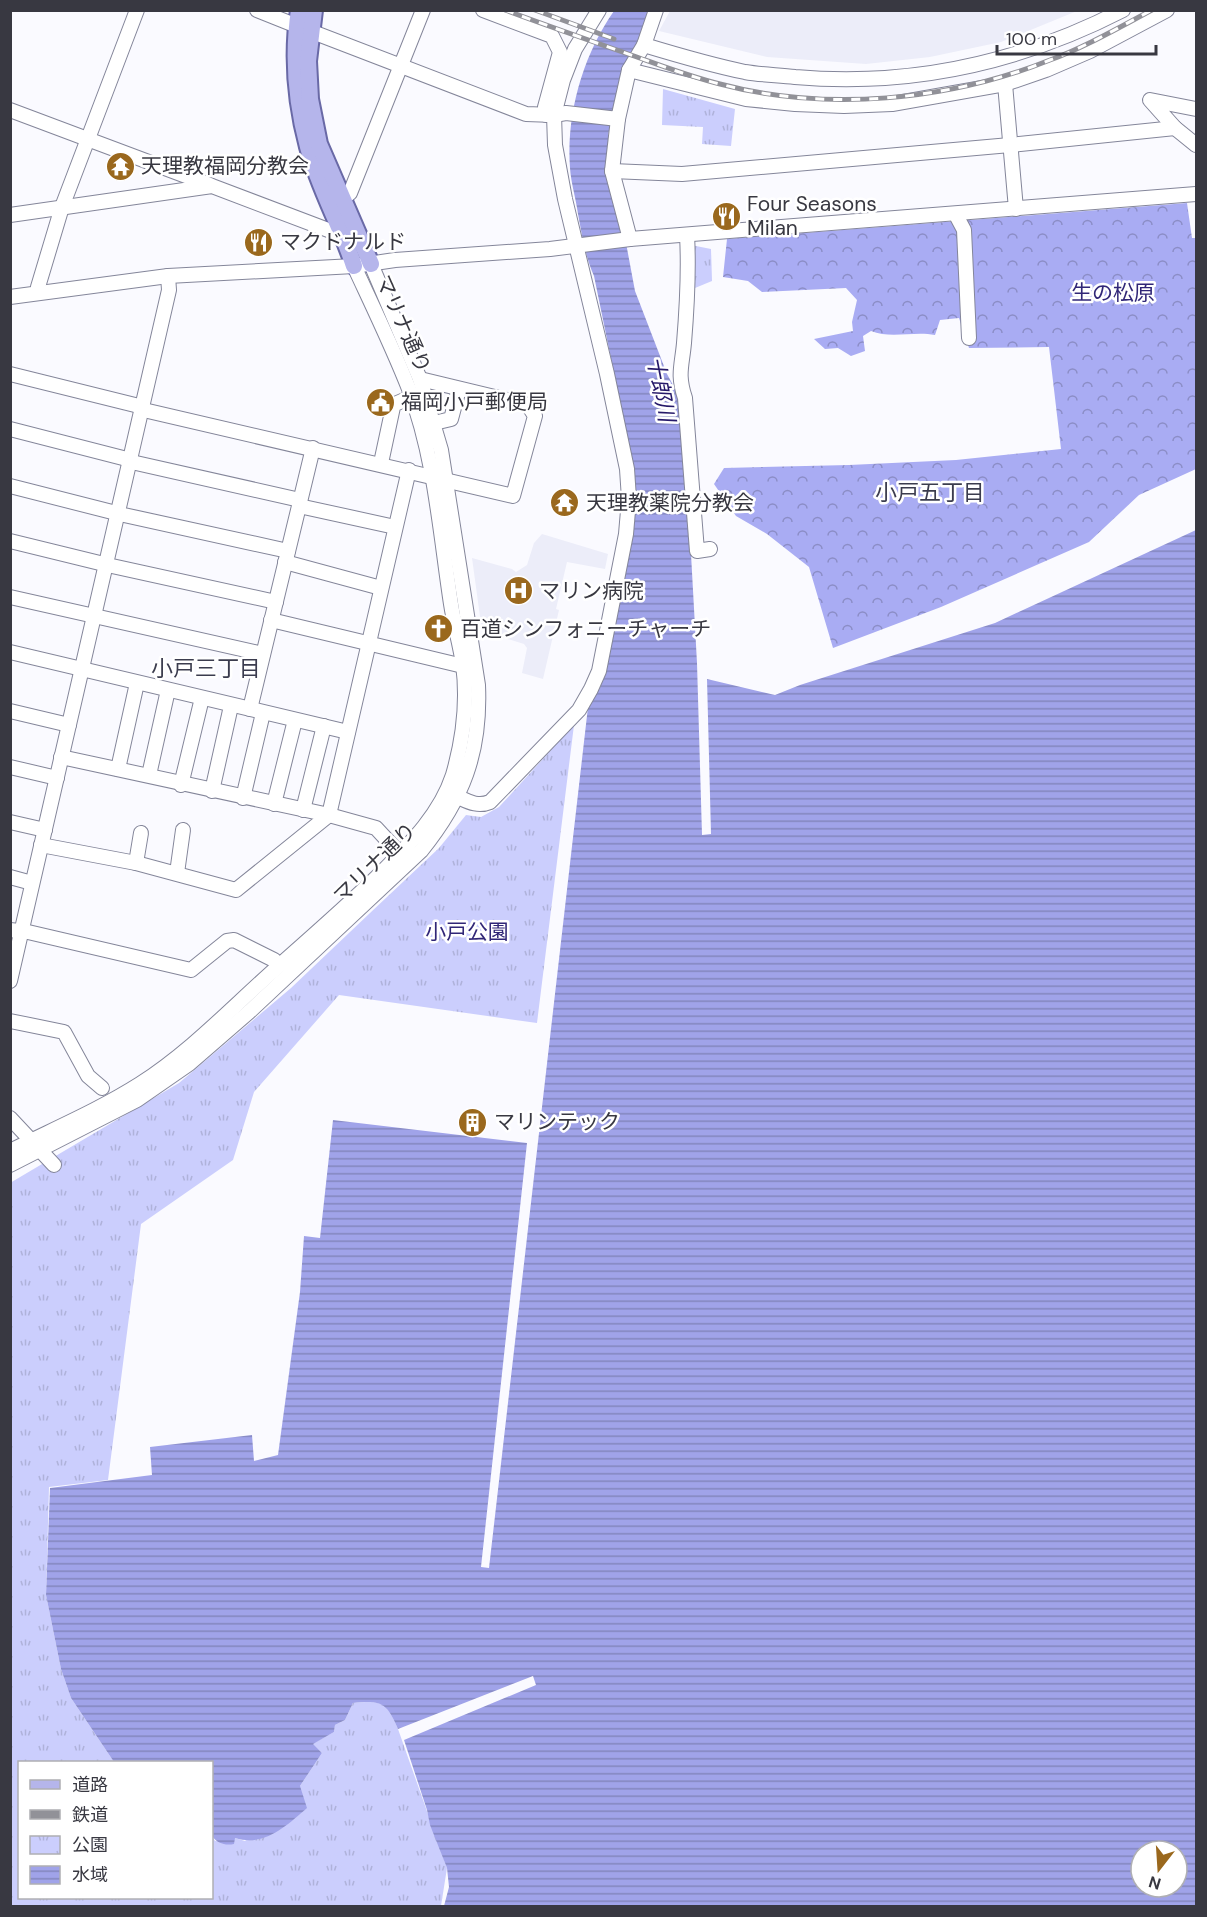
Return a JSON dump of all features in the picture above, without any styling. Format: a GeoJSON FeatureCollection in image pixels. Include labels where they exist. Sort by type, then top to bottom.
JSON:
{"type":"FeatureCollection","features":[{"type":"Feature","properties":{"kind":"main road"},"geometry":{"type":"LineString","coordinates":[[314,10],[302,22],[295,61],[298,99],[306,138],[325,193],[345,236],[354,266]]}},
{"type":"Feature","properties":{"kind":"main road"},"geometry":{"type":"LineString","coordinates":[[302,22],[308,60],[310,99],[319,144],[371,264]]}},
{"type":"Feature","properties":{"kind":"street"},"geometry":{"type":"LineString","coordinates":[[40,292],[38,287],[62,207],[137,10]]}},
{"type":"Feature","properties":{"kind":"street"},"geometry":{"type":"LineString","coordinates":[[257,10],[302,22],[402,66],[526,114],[613,119]]}},
{"type":"Feature","properties":{"kind":"street"},"geometry":{"type":"LineString","coordinates":[[343,200],[350,193],[423,10]]}},
{"type":"Feature","properties":{"kind":"street"},"geometry":{"type":"LineString","coordinates":[[483,10],[552,36],[560,52],[545,107],[555,114]]}},
{"type":"Feature","properties":{"kind":"street"},"geometry":{"type":"LineString","coordinates":[[458,797],[474,804],[482,805],[490,802],[579,710],[598,671],[626,534],[629,499],[627,469],[607,374],[575,245],[555,145],[555,114],[563,80],[575,49],[599,10]]}},
{"type":"Feature","properties":{"kind":"street"},"geometry":{"type":"LineString","coordinates":[[630,239],[612,171],[613,119],[629,70],[644,45],[657,10]]}},
{"type":"Feature","properties":{"kind":"street"},"geometry":{"type":"LineString","coordinates":[[644,45],[748,73],[839,81],[909,77],[977,65],[1016,55],[1071,35],[1123,10]]}},
{"type":"Feature","properties":{"kind":"street"},"geometry":{"type":"LineString","coordinates":[[629,70],[746,99],[795,104],[892,105],[1005,84],[1046,70],[1090,51],[1167,10]]}},
{"type":"Feature","properties":{"kind":"street"},"geometry":{"type":"LineString","coordinates":[[1005,84],[1016,209]]}},
{"type":"Feature","properties":{"kind":"street"},"geometry":{"type":"LineString","coordinates":[[1197,109],[1150,100],[1175,128],[1197,144]]}},
{"type":"Feature","properties":{"kind":"street"},"geometry":{"type":"LineString","coordinates":[[10,110],[345,236]]}},
{"type":"Feature","properties":{"kind":"street"},"geometry":{"type":"LineString","coordinates":[[612,171],[682,174],[1175,128]]}},
{"type":"Feature","properties":{"kind":"street"},"geometry":{"type":"LineString","coordinates":[[10,215],[212,186]]}},
{"type":"Feature","properties":{"kind":"street"},"geometry":{"type":"LineString","coordinates":[[10,297],[168,276],[354,266],[396,260],[478,256],[550,249],[630,239],[956,215],[1197,194]]}},
{"type":"Feature","properties":{"kind":"street"},"geometry":{"type":"LineString","coordinates":[[956,215],[964,230],[969,338]]}},
{"type":"Feature","properties":{"kind":"street"},"geometry":{"type":"LineString","coordinates":[[687,235],[684,344],[679,381],[684,398],[697,551],[710,549]]}},
{"type":"Feature","properties":{"kind":"street","name":"マリナ通り"},"geometry":{"type":"LineString","coordinates":[[10,1151],[35,1146],[137,1100],[189,1064],[249,1012],[421,851],[441,827],[458,797],[470,765],[476,740],[479,702],[475,659],[447,480],[434,423],[420,380],[371,264]]}},
{"type":"Feature","properties":{"kind":"street","name":"マリナ通り"},"geometry":{"type":"LineString","coordinates":[[10,1166],[35,1146],[142,1082],[204,1037],[279,965],[338,915],[400,854],[428,824],[452,777],[461,741],[464,704],[463,666],[451,607],[432,476],[411,397],[354,266]]}},
{"type":"Feature","properties":{"kind":"street"},"geometry":{"type":"LineString","coordinates":[[10,981],[16,931],[32,883],[62,757],[168,290],[168,276]]}},
{"type":"Feature","properties":{"kind":"street"},"geometry":{"type":"LineString","coordinates":[[10,374],[142,407],[148,411],[513,496],[535,416],[528,405],[420,380]]}},
{"type":"Feature","properties":{"kind":"street"},"geometry":{"type":"LineString","coordinates":[[434,423],[452,419],[459,389]]}},
{"type":"Feature","properties":{"kind":"street"},"geometry":{"type":"LineString","coordinates":[[381,464],[393,407],[411,397]]}},
{"type":"Feature","properties":{"kind":"street"},"geometry":{"type":"LineString","coordinates":[[10,429],[395,527]]}},
{"type":"Feature","properties":{"kind":"street"},"geometry":{"type":"LineString","coordinates":[[243,798],[263,654],[313,448]]}},
{"type":"Feature","properties":{"kind":"street"},"geometry":{"type":"LineString","coordinates":[[41,844],[136,863],[236,890],[329,815],[409,470]]}},
{"type":"Feature","properties":{"kind":"street"},"geometry":{"type":"LineString","coordinates":[[10,486],[287,556],[381,588]]}},
{"type":"Feature","properties":{"kind":"street"},"geometry":{"type":"LineString","coordinates":[[10,541],[276,602]]}},
{"type":"Feature","properties":{"kind":"street"},"geometry":{"type":"LineString","coordinates":[[10,597],[263,654]]}},
{"type":"Feature","properties":{"kind":"street"},"geometry":{"type":"LineString","coordinates":[[271,620],[463,666]]}},
{"type":"Feature","properties":{"kind":"street"},"geometry":{"type":"LineString","coordinates":[[10,652],[348,732]]}},
{"type":"Feature","properties":{"kind":"street"},"geometry":{"type":"LineString","coordinates":[[118,769],[137,683]]}},
{"type":"Feature","properties":{"kind":"street"},"geometry":{"type":"LineString","coordinates":[[149,775],[168,690]]}},
{"type":"Feature","properties":{"kind":"street"},"geometry":{"type":"LineString","coordinates":[[181,785],[202,698]]}},
{"type":"Feature","properties":{"kind":"street"},"geometry":{"type":"LineString","coordinates":[[212,791],[231,706]]}},
{"type":"Feature","properties":{"kind":"street"},"geometry":{"type":"LineString","coordinates":[[10,711],[69,725]]}},
{"type":"Feature","properties":{"kind":"street"},"geometry":{"type":"LineString","coordinates":[[274,804],[295,720]]}},
{"type":"Feature","properties":{"kind":"street"},"geometry":{"type":"LineString","coordinates":[[303,810],[324,726]]}},
{"type":"Feature","properties":{"kind":"street"},"geometry":{"type":"LineString","coordinates":[[62,757],[149,775],[181,785],[329,815],[376,828],[400,854]]}},
{"type":"Feature","properties":{"kind":"street"},"geometry":{"type":"LineString","coordinates":[[10,767],[57,778]]}},
{"type":"Feature","properties":{"kind":"street"},"geometry":{"type":"LineString","coordinates":[[10,822],[45,830]]}},
{"type":"Feature","properties":{"kind":"street"},"geometry":{"type":"LineString","coordinates":[[177,873],[183,830]]}},
{"type":"Feature","properties":{"kind":"street"},"geometry":{"type":"LineString","coordinates":[[136,863],[141,833]]}},
{"type":"Feature","properties":{"kind":"street"},"geometry":{"type":"LineString","coordinates":[[10,877],[32,883]]}},
{"type":"Feature","properties":{"kind":"street"},"geometry":{"type":"LineString","coordinates":[[16,931],[191,970],[228,941],[234,940],[274,960],[279,965]]}},
{"type":"Feature","properties":{"kind":"street"},"geometry":{"type":"LineString","coordinates":[[10,1022],[64,1032],[88,1076],[102,1088]]}},
{"type":"Feature","properties":{"kind":"street"},"geometry":{"type":"LineString","coordinates":[[10,1118],[54,1165]]}},
{"type":"Feature","properties":{"kind":"shaded area"},"geometry":{"type":"Polygon","coordinates":[[[670,11],[1077,11],[1001,42],[930,57],[866,64],[767,57],[659,31],[670,11]]]}},
{"type":"Feature","properties":{"kind":"shaded area","name":"マリン病院"},"geometry":{"type":"Polygon","coordinates":[[[542,534],[608,554],[605,569],[567,562],[556,609],[559,610],[543,679],[522,673],[527,648],[524,644],[482,631],[472,558],[516,572],[527,565],[534,543],[542,534]]]}},
{"type":"Feature","properties":{"kind":"green space"},"geometry":{"type":"Polygon","coordinates":[[[663,89],[735,109],[731,146],[702,144],[703,127],[662,125],[663,89]]]}},
{"type":"Feature","properties":{"kind":"green space","name":"生の松原"},"geometry":{"type":"Polygon","coordinates":[[[1187,203],[1192,238],[1196,238],[1196,469],[1139,495],[1089,542],[941,607],[833,648],[809,567],[767,534],[736,516],[714,484],[724,468],[956,460],[1061,449],[1049,347],[969,348],[959,318],[940,320],[935,335],[886,334],[871,331],[863,336],[865,351],[851,356],[838,348],[825,349],[814,339],[853,331],[852,322],[857,300],[846,288],[762,292],[748,281],[723,277],[727,239],[1187,203]]]}},
{"type":"Feature","properties":{"kind":"green space"},"geometry":{"type":"Polygon","coordinates":[[[691,245],[711,249],[712,281],[695,288],[691,245]]]}},
{"type":"Feature","properties":{"kind":"green space","name":"小戸公園"},"geometry":{"type":"Polygon","coordinates":[[[574,725],[537,1023],[339,995],[254,1092],[233,1160],[141,1224],[108,1480],[49,1487],[46,1595],[61,1669],[71,1698],[113,1761],[18,1761],[18,1899],[213,1899],[213,1838],[215,1841],[235,1838],[245,1841],[300,1786],[322,1753],[312,1744],[334,1732],[335,1725],[345,1720],[353,1703],[378,1703],[391,1713],[398,1729],[447,1868],[441,1906],[11,1906],[10,1183],[179,1083],[291,988],[439,848],[466,815],[481,817],[499,807],[574,725]]]}},
{"type":"Feature","properties":{"kind":"water","name":"十郎川"},"geometry":{"type":"Polygon","coordinates":[[[614,11],[652,11],[623,74],[615,99],[608,136],[608,179],[623,227],[635,291],[667,374],[679,396],[687,481],[697,663],[702,835],[711,834],[707,679],[775,695],[995,623],[1196,530],[1196,1906],[444,1906],[449,1887],[447,1868],[430,1825],[404,1740],[536,1685],[533,1676],[398,1729],[387,1709],[382,1705],[371,1702],[353,1703],[345,1720],[335,1725],[334,1732],[313,1744],[322,1753],[300,1786],[307,1808],[274,1833],[256,1840],[235,1838],[234,1844],[227,1845],[213,1837],[213,1761],[113,1761],[71,1698],[61,1669],[46,1595],[50,1488],[152,1475],[150,1447],[252,1435],[254,1461],[278,1455],[300,1292],[304,1236],[320,1238],[333,1120],[527,1143],[481,1567],[489,1568],[588,707],[600,688],[633,527],[635,475],[594,276],[582,238],[571,179],[569,148],[571,127],[585,66],[593,46],[614,11]]]}},
{"type":"Feature","properties":{"kind":"railway"},"geometry":{"type":"LineString","coordinates":[[505,10],[709,81],[760,93],[844,100],[929,93],[1011,74],[1076,49],[1152,10]]}},
{"type":"Feature","properties":{"kind":"railway"},"geometry":{"type":"LineString","coordinates":[[535,10],[614,39]]}},
{"type":"Feature","properties":{"kind":"place","name":"天理教福岡分教会"},"geometry":{"type":"Point","coordinates":[120,166]}},
{"type":"Feature","properties":{"kind":"place","name":"Four Seasons Milan"},"geometry":{"type":"Point","coordinates":[726,216]}},
{"type":"Feature","properties":{"kind":"place","name":"マクドナルド"},"geometry":{"type":"Point","coordinates":[259,242]}},
{"type":"Feature","properties":{"kind":"place","name":"福岡小戸郵便局"},"geometry":{"type":"Point","coordinates":[380,402]}},
{"type":"Feature","properties":{"kind":"place","name":"天理教薬院分教会"},"geometry":{"type":"Point","coordinates":[565,503]}},
{"type":"Feature","properties":{"kind":"place","name":"マリン病院"},"geometry":{"type":"Point","coordinates":[518,591]}},
{"type":"Feature","properties":{"kind":"place","name":"百道シンフォニーチャーチ"},"geometry":{"type":"Point","coordinates":[439,629]}},
{"type":"Feature","properties":{"kind":"place","name":"マリンテック"},"geometry":{"type":"Point","coordinates":[473,1122]}},
{"type":"Feature","properties":{"kind":"district","name":"小戸五丁目"},"geometry":{"type":"Point","coordinates":[930,492]}},
{"type":"Feature","properties":{"kind":"district","name":"小戸三丁目"},"geometry":{"type":"Point","coordinates":[206,668]}}]}
